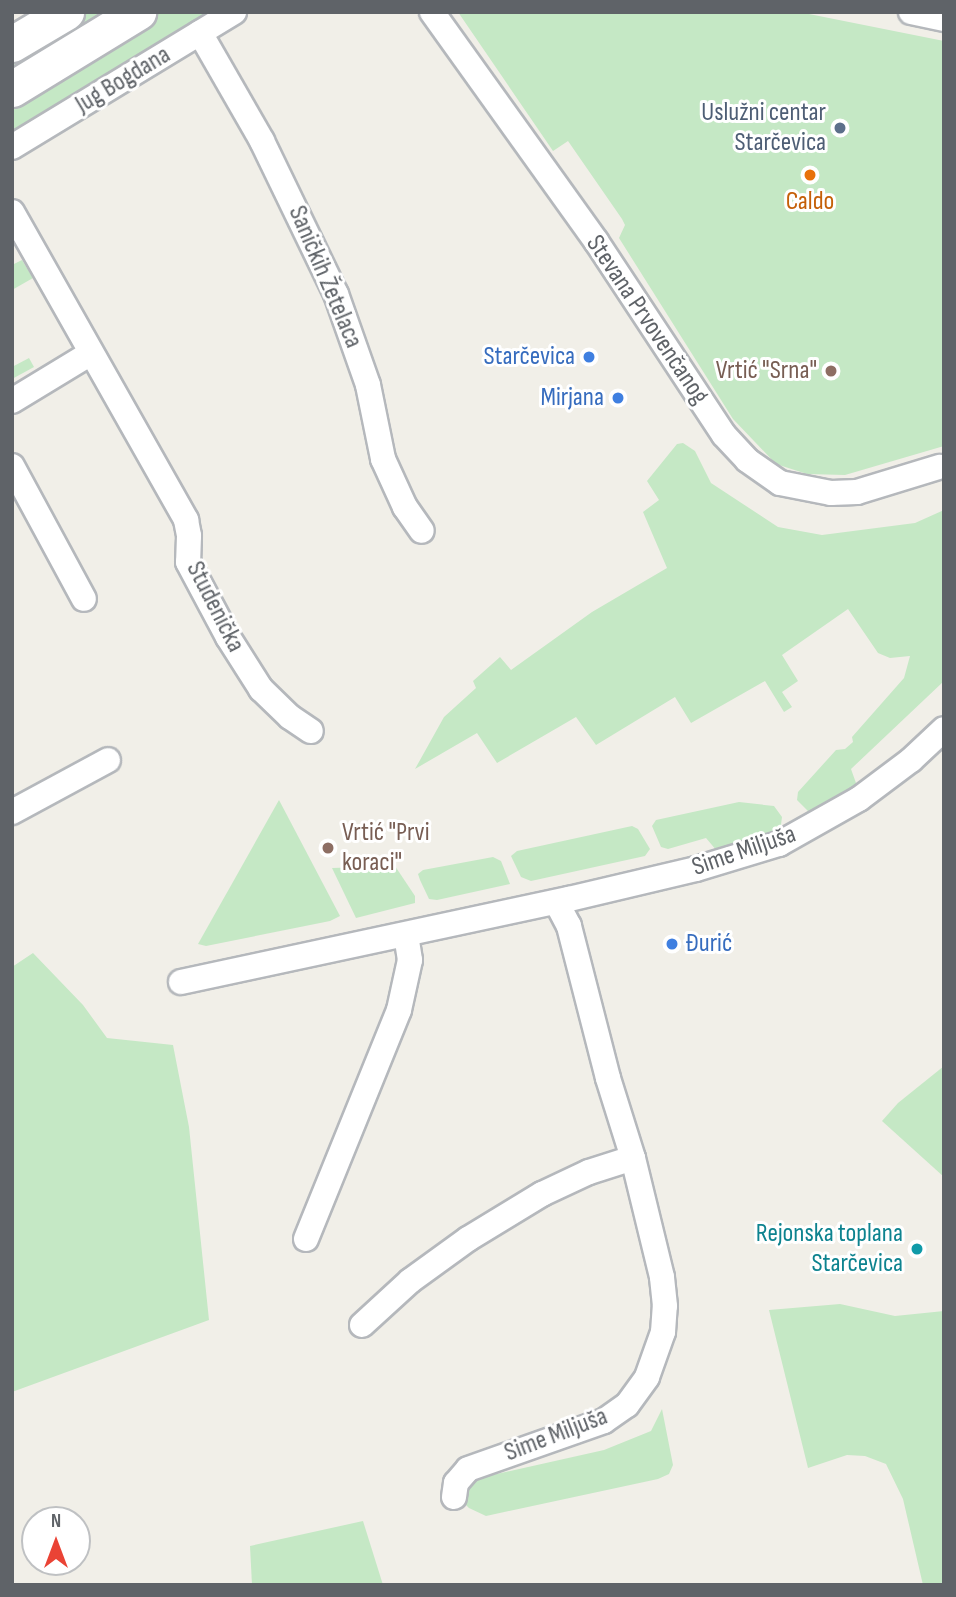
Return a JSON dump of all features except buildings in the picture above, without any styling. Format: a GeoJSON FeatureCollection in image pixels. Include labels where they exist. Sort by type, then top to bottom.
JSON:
{"type":"FeatureCollection","features":[{"type":"Feature","properties":{"kind":"main road"},"geometry":{"type":"LineString","coordinates":[[12,44],[66,12]]}},
{"type":"Feature","properties":{"kind":"main road"},"geometry":{"type":"LineString","coordinates":[[12,89],[138,12]]}},
{"type":"Feature","properties":{"kind":"street","name":"Jug Bogdana"},"geometry":{"type":"LineString","coordinates":[[12,147],[234,12]]}},
{"type":"Feature","properties":{"kind":"street","name":"Stevana Prvovenčanog"},"geometry":{"type":"LineString","coordinates":[[432,12],[596,241],[724,435],[747,460],[780,483],[831,492],[857,492],[939,467]]}},
{"type":"Feature","properties":{"kind":"street"},"geometry":{"type":"LineString","coordinates":[[911,12],[944,19]]}},
{"type":"Feature","properties":{"kind":"street","name":"Saničkih Žetelaca"},"geometry":{"type":"LineString","coordinates":[[200,33],[262,141],[336,294],[368,386],[386,466],[405,508],[422,531]]}},
{"type":"Feature","properties":{"kind":"street","name":"Studenička"},"geometry":{"type":"LineString","coordinates":[[12,212],[186,520],[190,536],[188,562],[228,637],[261,689],[290,717],[311,731]]}},
{"type":"Feature","properties":{"kind":"street"},"geometry":{"type":"LineString","coordinates":[[12,401],[91,353]]}},
{"type":"Feature","properties":{"kind":"street"},"geometry":{"type":"LineString","coordinates":[[12,466],[84,598]]}},
{"type":"Feature","properties":{"kind":"street","name":"Sime Miljuša"},"geometry":{"type":"LineString","coordinates":[[181,982],[556,902],[696,869],[779,844],[859,799],[911,760],[944,729]]}},
{"type":"Feature","properties":{"kind":"street"},"geometry":{"type":"LineString","coordinates":[[12,811],[108,760]]}},
{"type":"Feature","properties":{"kind":"street","name":"Sime Miljuša"},"geometry":{"type":"LineString","coordinates":[[454,1497],[456,1483],[468,1469],[604,1421],[627,1405],[647,1377],[663,1332],[665,1306],[662,1277],[633,1158],[608,1079],[569,926],[556,902]]}},
{"type":"Feature","properties":{"kind":"street"},"geometry":{"type":"LineString","coordinates":[[306,1239],[399,1010],[410,960],[406,936]]}},
{"type":"Feature","properties":{"kind":"street"},"geometry":{"type":"LineString","coordinates":[[362,1325],[410,1281],[468,1239],[541,1194],[589,1172],[633,1158]]}},
{"type":"Feature","properties":{"kind":"green space"},"geometry":{"type":"Polygon","coordinates":[[[89,12],[115,12],[12,71],[12,56],[89,12]]]}},
{"type":"Feature","properties":{"kind":"green space"},"geometry":{"type":"Polygon","coordinates":[[[156,12],[214,12],[12,135],[12,98],[156,12]]]}},
{"type":"Feature","properties":{"kind":"green space"},"geometry":{"type":"Polygon","coordinates":[[[458,12],[799,12],[944,41],[944,446],[845,475],[807,474],[776,464],[733,419],[619,238],[625,225],[622,219],[568,141],[553,151],[458,12]]]}},
{"type":"Feature","properties":{"kind":"green space"},"geometry":{"type":"Polygon","coordinates":[[[22,260],[33,278],[12,290],[12,265],[22,260]]]}},
{"type":"Feature","properties":{"kind":"green space"},"geometry":{"type":"Polygon","coordinates":[[[29,358],[34,367],[12,379],[12,367],[29,358]]]}},
{"type":"Feature","properties":{"kind":"green space"},"geometry":{"type":"Polygon","coordinates":[[[683,443],[695,451],[711,483],[778,527],[822,535],[915,523],[944,510],[944,681],[851,769],[856,783],[854,788],[810,813],[797,800],[798,792],[836,750],[845,749],[853,742],[852,737],[904,678],[910,656],[890,658],[878,653],[848,609],[782,655],[798,681],[782,692],[792,707],[784,712],[765,681],[691,723],[675,697],[596,745],[576,717],[497,763],[477,733],[415,769],[444,717],[476,688],[473,681],[500,657],[511,670],[592,612],[667,568],[643,512],[659,500],[647,481],[677,444],[683,443]]]}},
{"type":"Feature","properties":{"kind":"green space"},"geometry":{"type":"Polygon","coordinates":[[[279,800],[340,916],[330,921],[206,946],[198,944],[279,800]]]}},
{"type":"Feature","properties":{"kind":"green space"},"geometry":{"type":"Polygon","coordinates":[[[739,802],[774,806],[782,817],[780,832],[717,851],[706,838],[668,849],[661,847],[652,826],[656,820],[739,802]]]}},
{"type":"Feature","properties":{"kind":"green space"},"geometry":{"type":"Polygon","coordinates":[[[632,826],[638,829],[650,849],[645,856],[531,881],[521,877],[511,856],[517,851],[632,826]]]}},
{"type":"Feature","properties":{"kind":"green space"},"geometry":{"type":"Polygon","coordinates":[[[493,857],[501,861],[510,884],[437,900],[429,899],[418,874],[423,870],[493,857]]]}},
{"type":"Feature","properties":{"kind":"green space"},"geometry":{"type":"Polygon","coordinates":[[[395,866],[415,896],[415,903],[356,918],[332,868],[395,866]]]}},
{"type":"Feature","properties":{"kind":"green space"},"geometry":{"type":"Polygon","coordinates":[[[33,953],[83,1005],[107,1038],[173,1045],[189,1127],[209,1320],[12,1392],[12,967],[33,953]]]}},
{"type":"Feature","properties":{"kind":"green space"},"geometry":{"type":"Polygon","coordinates":[[[944,1066],[944,1177],[882,1121],[898,1103],[944,1066]]]}},
{"type":"Feature","properties":{"kind":"green space"},"geometry":{"type":"Polygon","coordinates":[[[840,1304],[895,1316],[944,1311],[944,1585],[923,1585],[903,1499],[886,1464],[865,1456],[847,1455],[808,1468],[769,1310],[840,1304]]]}},
{"type":"Feature","properties":{"kind":"green space"},"geometry":{"type":"Polygon","coordinates":[[[662,1409],[673,1465],[669,1474],[658,1479],[486,1516],[469,1508],[458,1497],[461,1482],[604,1450],[651,1431],[662,1409]]]}},
{"type":"Feature","properties":{"kind":"green space"},"geometry":{"type":"Polygon","coordinates":[[[363,1521],[383,1585],[252,1585],[250,1546],[363,1521]]]}},
{"type":"Feature","properties":{"kind":"place","name":"Uslužni centar Starčevica"},"geometry":{"type":"Point","coordinates":[840,128]}},
{"type":"Feature","properties":{"kind":"place","name":"Caldo"},"geometry":{"type":"Point","coordinates":[810,175]}},
{"type":"Feature","properties":{"kind":"place","name":"Starčevica"},"geometry":{"type":"Point","coordinates":[589,357]}},
{"type":"Feature","properties":{"kind":"place","name":"Vrtić \"Srna\""},"geometry":{"type":"Point","coordinates":[831,371]}},
{"type":"Feature","properties":{"kind":"place","name":"Mirjana"},"geometry":{"type":"Point","coordinates":[618,398]}},
{"type":"Feature","properties":{"kind":"place","name":"Vrtić \"Prvi koraci\""},"geometry":{"type":"Point","coordinates":[328,848]}},
{"type":"Feature","properties":{"kind":"place","name":"Đurić"},"geometry":{"type":"Point","coordinates":[672,944]}},
{"type":"Feature","properties":{"kind":"place","name":"Rejonska toplana Starčevica"},"geometry":{"type":"Point","coordinates":[917,1249]}}]}
